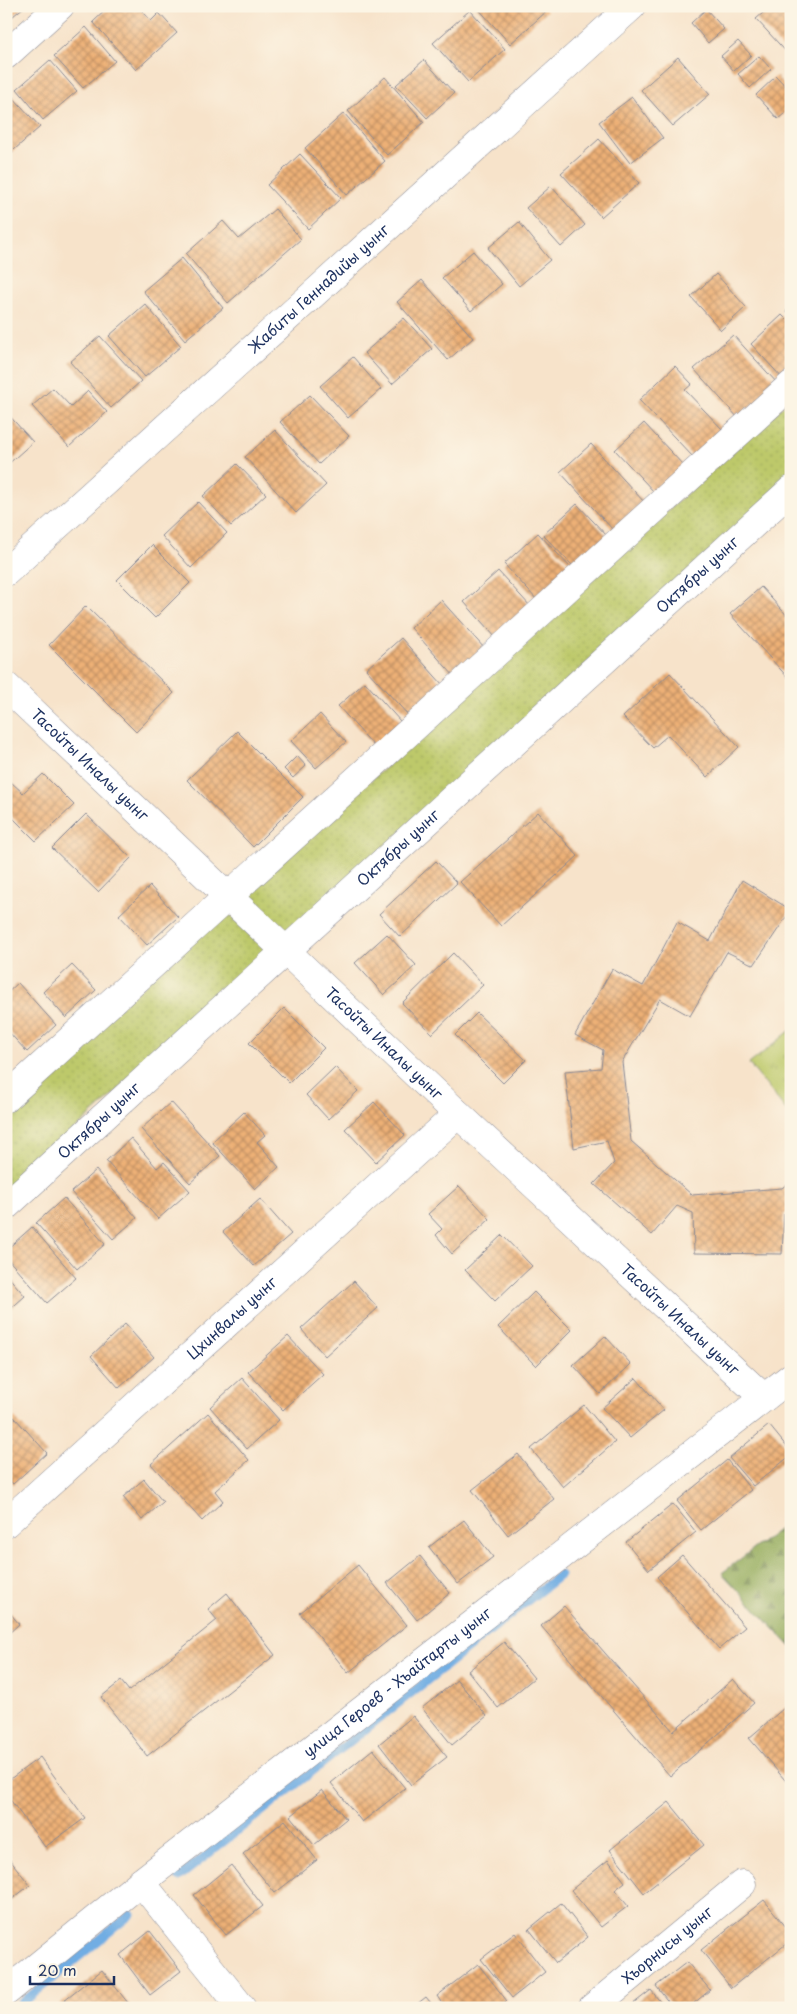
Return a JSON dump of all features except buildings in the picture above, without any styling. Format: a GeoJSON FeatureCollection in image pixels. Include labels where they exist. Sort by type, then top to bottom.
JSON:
{"type":"FeatureCollection","features":[{"type":"Feature","properties":{"kind":"street"},"geometry":{"type":"LineString","coordinates":[[6,55],[60,6]]}},
{"type":"Feature","properties":{"kind":"street","name":"Жабиты Геннадийы уынг"},"geometry":{"type":"LineString","coordinates":[[6,572],[632,6]]}},
{"type":"Feature","properties":{"kind":"street"},"geometry":{"type":"LineString","coordinates":[[6,1098],[227,895],[791,385]]}},
{"type":"Feature","properties":{"kind":"street","name":"Октябры уынг"},"geometry":{"type":"LineString","coordinates":[[6,1206],[791,490]]}},
{"type":"Feature","properties":{"kind":"street","name":"Тасойты Иналы уынг"},"geometry":{"type":"LineString","coordinates":[[6,686],[458,1114],[764,1398]]}},
{"type":"Feature","properties":{"kind":"street","name":"Цхинвалы уынг"},"geometry":{"type":"LineString","coordinates":[[6,1523],[458,1114]]}},
{"type":"Feature","properties":{"kind":"street","name":"улица Героев - Хъайтарты уынг"},"geometry":{"type":"LineString","coordinates":[[6,1992],[141,1882],[791,1377]]}},
{"type":"Feature","properties":{"kind":"street"},"geometry":{"type":"LineString","coordinates":[[141,1882],[242,2008]]}},
{"type":"Feature","properties":{"kind":"street","name":"Хъорнисы уынг"},"geometry":{"type":"LineString","coordinates":[[592,2008],[742,1884]]}},
{"type":"Feature","properties":{"kind":"green space"},"geometry":{"type":"Polygon","coordinates":[[[791,399],[791,477],[291,933],[283,934],[248,898],[249,891],[791,399]]]}},
{"type":"Feature","properties":{"kind":"green space"},"geometry":{"type":"Polygon","coordinates":[[[229,913],[265,950],[264,958],[6,1192],[6,1111],[222,914],[229,913]]]}},
{"type":"Feature","properties":{"kind":"green space"},"geometry":{"type":"Polygon","coordinates":[[[791,1030],[791,1116],[749,1064],[791,1030]]]}},
{"type":"Feature","properties":{"kind":"green space"},"geometry":{"type":"Polygon","coordinates":[[[791,1520],[791,1647],[722,1573],[791,1520]]]}},
{"type":"Feature","properties":{"kind":"waterway"},"geometry":{"type":"LineString","coordinates":[[179,1877],[560,1575]]}},
{"type":"Feature","properties":{"kind":"waterway"},"geometry":{"type":"LineString","coordinates":[[16,2008],[131,1914]]}}]}
